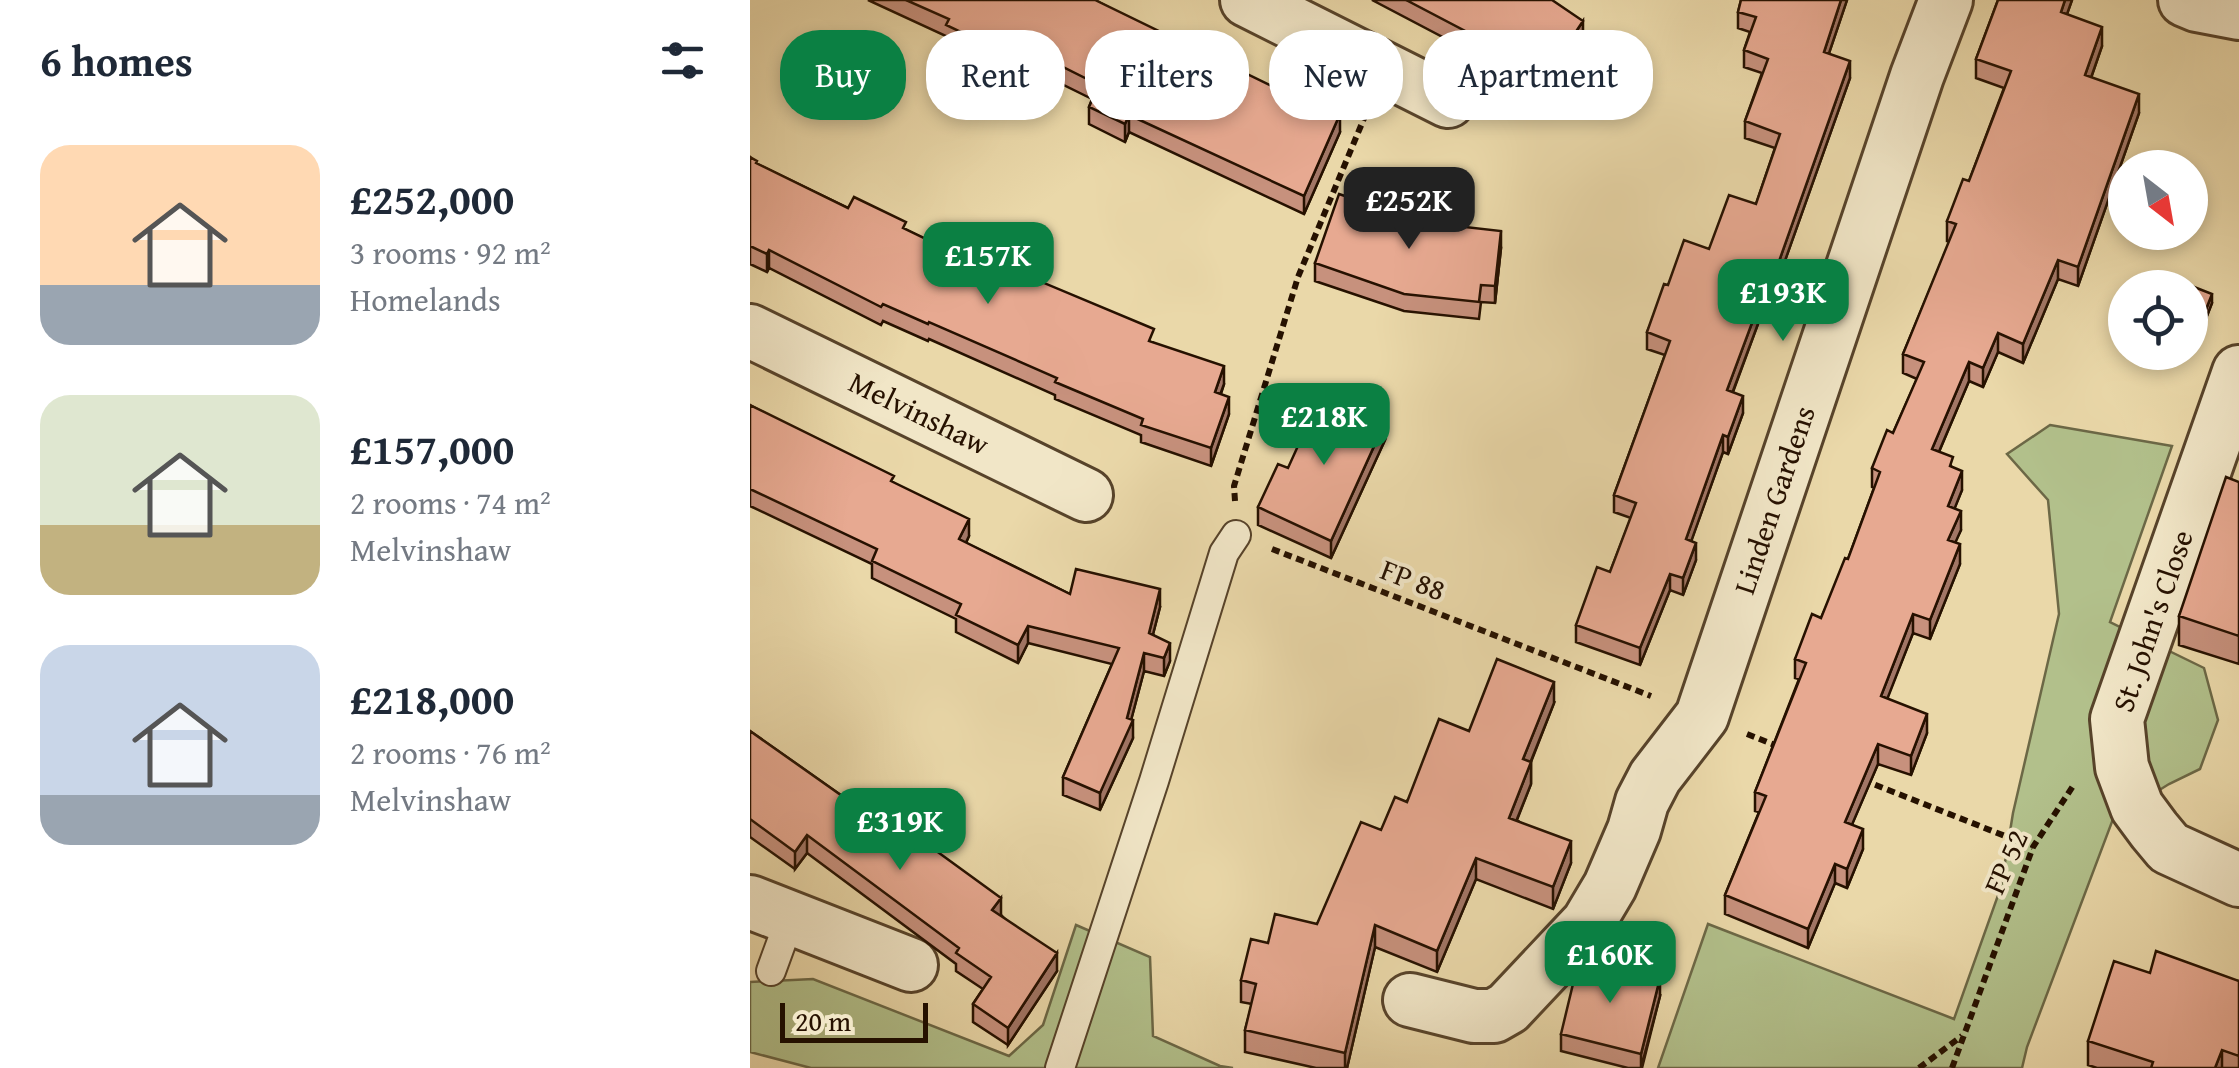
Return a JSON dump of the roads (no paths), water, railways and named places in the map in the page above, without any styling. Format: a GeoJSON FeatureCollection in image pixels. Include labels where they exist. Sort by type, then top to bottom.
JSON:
{"type":"FeatureCollection","features":[{"type":"Feature","properties":{"kind":"street"},"geometry":{"type":"LineString","coordinates":[[1246,0],[1423,88]]}},
{"type":"Feature","properties":{"kind":"street","name":"Linden Gardens"},"geometry":{"type":"LineString","coordinates":[[1410,1000],[1474,1016],[1494,1016],[1508,1008],[1588,924],[1610,886],[1655,777],[1702,716],[1916,76],[1946,0]]}},
{"type":"Feature","properties":{"kind":"street"},"geometry":{"type":"LineString","coordinates":[[2185,0],[2239,14]]}},
{"type":"Feature","properties":{"kind":"street","name":"Melvinshaw"},"geometry":{"type":"LineString","coordinates":[[750,332],[1086,494]]}},
{"type":"Feature","properties":{"kind":"street","name":"St. John's Close"},"geometry":{"type":"LineString","coordinates":[[2239,372],[2117,719],[2122,766],[2137,806],[2146,818],[2169,848],[2239,880]]}},
{"type":"Feature","properties":{"kind":"street"},"geometry":{"type":"LineString","coordinates":[[770,910],[910,965]]}},
{"type":"Feature","properties":{"kind":"lane"},"geometry":{"type":"LineString","coordinates":[[1060,1068],[1224,553],[1236,535]]}},
{"type":"Feature","properties":{"kind":"lane"},"geometry":{"type":"LineString","coordinates":[[770,910],[771,971]]}}]}
